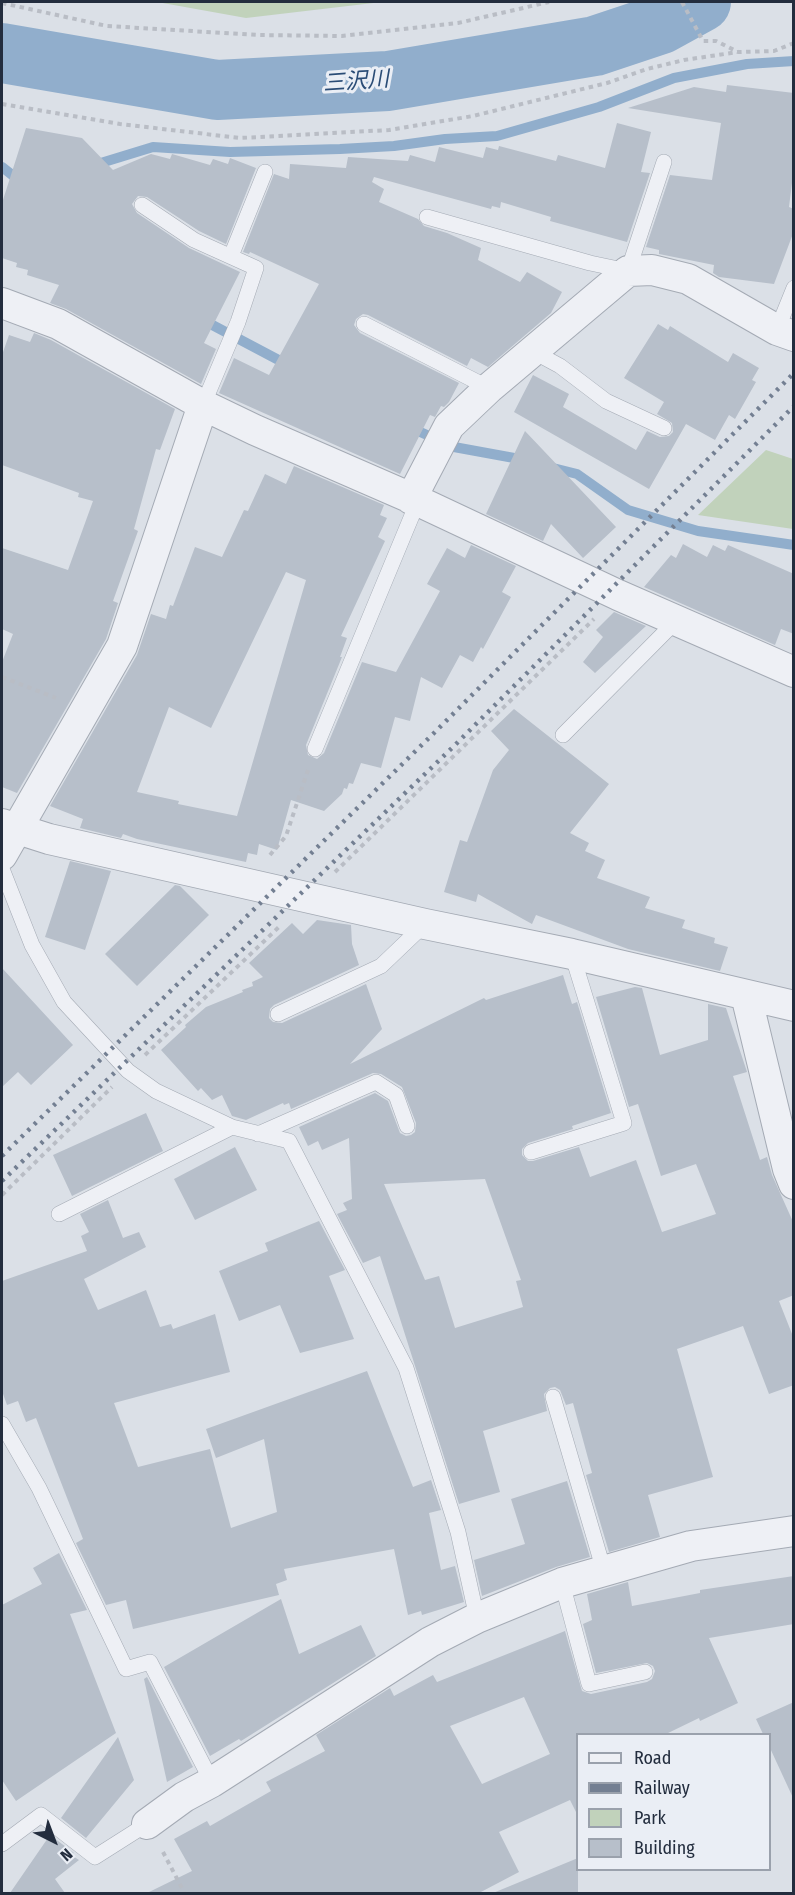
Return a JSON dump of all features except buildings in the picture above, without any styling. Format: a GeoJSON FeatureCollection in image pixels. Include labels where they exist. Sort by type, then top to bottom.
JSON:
{"type":"FeatureCollection","features":[{"type":"Feature","properties":{"kind":"street"},"geometry":{"type":"LineString","coordinates":[[414,500],[449,426],[489,388],[628,271],[652,270],[688,279],[785,333]]}},
{"type":"Feature","properties":{"kind":"street"},"geometry":{"type":"LineString","coordinates":[[2,303],[58,324],[203,405],[618,595],[794,672]]}},
{"type":"Feature","properties":{"kind":"street"},"geometry":{"type":"LineString","coordinates":[[2,855],[10,826],[122,646],[203,405]]}},
{"type":"Feature","properties":{"kind":"street"},"geometry":{"type":"LineString","coordinates":[[10,826],[49,839],[426,924],[572,954],[794,1006]]}},
{"type":"Feature","properties":{"kind":"street"},"geometry":{"type":"LineString","coordinates":[[746,995],[788,1169],[794,1184]]}},
{"type":"Feature","properties":{"kind":"street"},"geometry":{"type":"LineString","coordinates":[[147,1824],[184,1797],[212,1782],[430,1642],[477,1618],[562,1583],[691,1546],[794,1531]]}},
{"type":"Feature","properties":{"kind":"lane"},"geometry":{"type":"LineString","coordinates":[[427,217],[590,263],[628,271],[664,162]]}},
{"type":"Feature","properties":{"kind":"lane"},"geometry":{"type":"LineString","coordinates":[[231,256],[265,172]]}},
{"type":"Feature","properties":{"kind":"lane"},"geometry":{"type":"LineString","coordinates":[[142,206],[194,240],[256,268],[227,351],[203,405]]}},
{"type":"Feature","properties":{"kind":"lane"},"geometry":{"type":"LineString","coordinates":[[785,333],[794,288]]}},
{"type":"Feature","properties":{"kind":"lane"},"geometry":{"type":"LineString","coordinates":[[364,324],[489,388]]}},
{"type":"Feature","properties":{"kind":"lane"},"geometry":{"type":"LineString","coordinates":[[534,352],[560,366],[606,401],[664,428]]}},
{"type":"Feature","properties":{"kind":"lane"},"geometry":{"type":"LineString","coordinates":[[315,748],[414,500]]}},
{"type":"Feature","properties":{"kind":"lane"},"geometry":{"type":"LineString","coordinates":[[563,735],[677,620]]}},
{"type":"Feature","properties":{"kind":"lane"},"geometry":{"type":"LineString","coordinates":[[2,869],[32,945],[64,1002],[128,1071],[156,1091],[232,1127],[289,1141],[406,1368],[458,1532],[477,1618]]}},
{"type":"Feature","properties":{"kind":"lane"},"geometry":{"type":"LineString","coordinates":[[278,1014],[381,966],[426,924]]}},
{"type":"Feature","properties":{"kind":"lane"},"geometry":{"type":"LineString","coordinates":[[531,1152],[624,1123],[572,954]]}},
{"type":"Feature","properties":{"kind":"lane"},"geometry":{"type":"LineString","coordinates":[[258,1134],[376,1082],[396,1095],[407,1126]]}},
{"type":"Feature","properties":{"kind":"lane"},"geometry":{"type":"LineString","coordinates":[[59,1214],[232,1127]]}},
{"type":"Feature","properties":{"kind":"lane"},"geometry":{"type":"LineString","coordinates":[[553,1397],[604,1571]]}},
{"type":"Feature","properties":{"kind":"lane"},"geometry":{"type":"LineString","coordinates":[[2,1424],[39,1488],[126,1669],[150,1662],[212,1782]]}},
{"type":"Feature","properties":{"kind":"lane"},"geometry":{"type":"LineString","coordinates":[[562,1583],[589,1684],[645,1672]]}},
{"type":"Feature","properties":{"kind":"lane"},"geometry":{"type":"LineString","coordinates":[[2,1844],[42,1815],[95,1857],[147,1824]]}},
{"type":"Feature","properties":{"kind":"path"},"geometry":{"type":"LineString","coordinates":[[2,3],[107,26],[258,35],[342,36],[458,23],[549,2]]}},
{"type":"Feature","properties":{"kind":"path"},"geometry":{"type":"LineString","coordinates":[[682,2],[703,41],[717,41],[738,52]]}},
{"type":"Feature","properties":{"kind":"path"},"geometry":{"type":"LineString","coordinates":[[2,104],[120,124],[240,138],[389,130],[473,116],[607,83],[647,69],[684,60],[738,52],[774,51],[794,43]]}},
{"type":"Feature","properties":{"kind":"path"},"geometry":{"type":"LineString","coordinates":[[2,677],[84,709]]}},
{"type":"Feature","properties":{"kind":"path"},"geometry":{"type":"LineString","coordinates":[[247,884],[286,836],[315,748]]}},
{"type":"Feature","properties":{"kind":"path"},"geometry":{"type":"LineString","coordinates":[[147,1824],[185,1893]]}},
{"type":"Feature","properties":{"kind":"green space"},"geometry":{"type":"Polygon","coordinates":[[[157,2],[382,2],[246,18],[157,2]]]}},
{"type":"Feature","properties":{"kind":"green space"},"geometry":{"type":"Polygon","coordinates":[[[766,450],[793,459],[793,529],[698,515],[766,450]]]}},
{"type":"Feature","properties":{"kind":"waterway","name":"三沢川"},"geometry":{"type":"LineString","coordinates":[[2,53],[217,90],[388,81],[595,46],[661,24],[701,2]]}},
{"type":"Feature","properties":{"kind":"waterway"},"geometry":{"type":"LineString","coordinates":[[91,166],[153,147],[230,152],[340,149],[497,136],[599,107],[674,78],[747,64],[794,61]]}},
{"type":"Feature","properties":{"kind":"waterway"},"geometry":{"type":"LineString","coordinates":[[2,167],[21,182]]}},
{"type":"Feature","properties":{"kind":"waterway"},"geometry":{"type":"LineString","coordinates":[[201,319],[288,365]]}},
{"type":"Feature","properties":{"kind":"waterway"},"geometry":{"type":"LineString","coordinates":[[409,427],[454,447],[525,460]]}},
{"type":"Feature","properties":{"kind":"waterway"},"geometry":{"type":"LineString","coordinates":[[549,467],[577,474],[628,510],[698,531],[794,545]]}},
{"type":"Feature","properties":{"kind":"railway"},"geometry":{"type":"LineString","coordinates":[[2,1156],[434,733],[794,373]]}},
{"type":"Feature","properties":{"kind":"railway"},"geometry":{"type":"LineString","coordinates":[[2,1181],[455,745],[794,406]]}}]}
